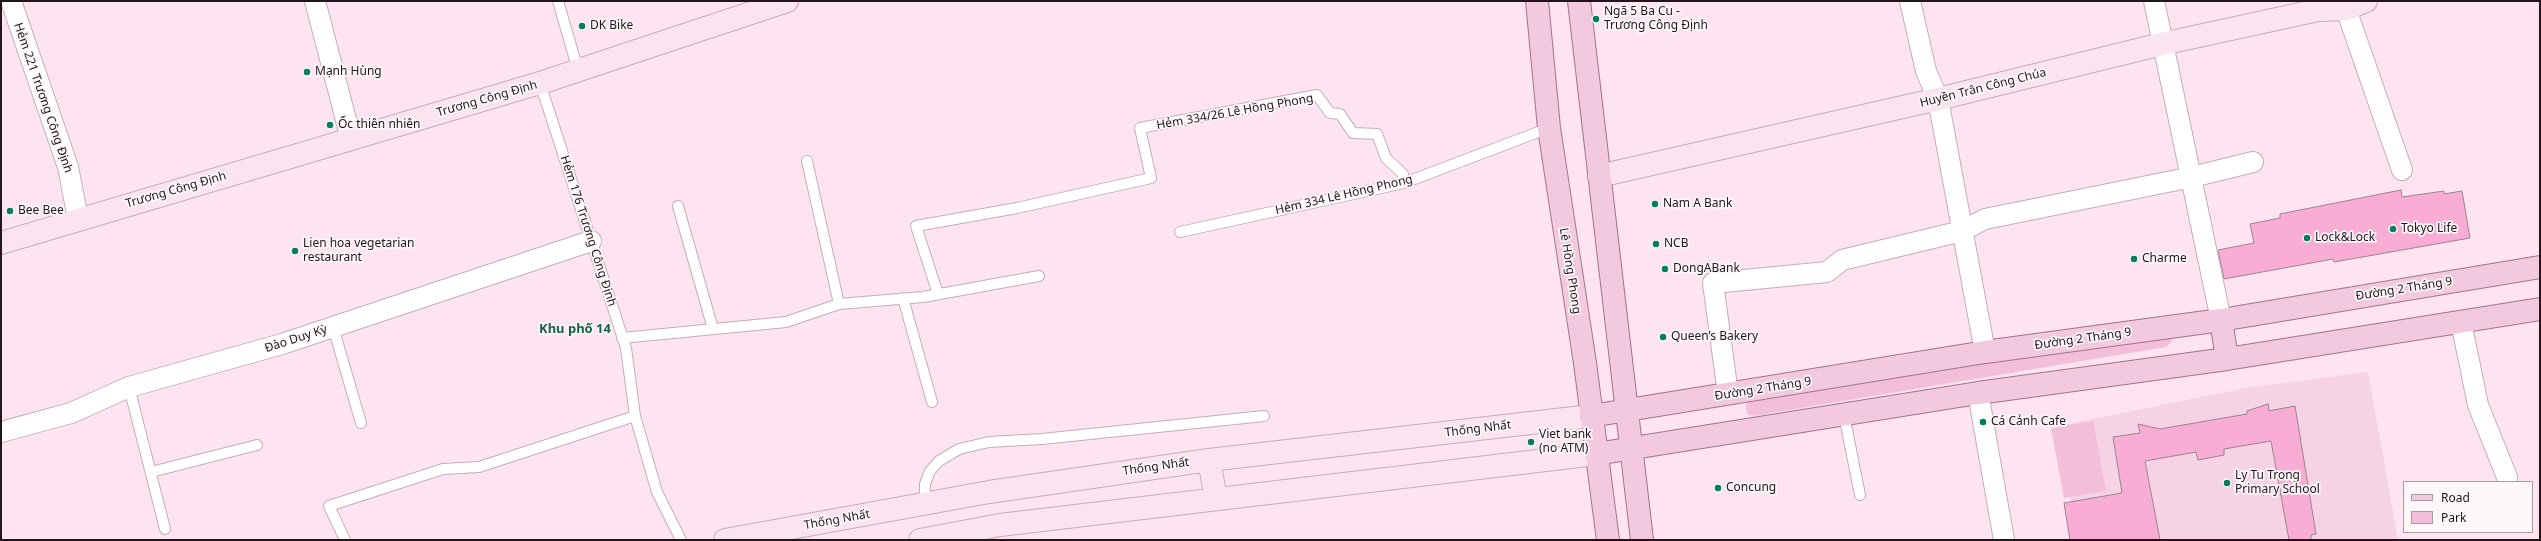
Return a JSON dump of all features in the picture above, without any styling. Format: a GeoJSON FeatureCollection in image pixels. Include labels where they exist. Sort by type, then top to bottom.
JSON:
{"type":"FeatureCollection","features":[{"type":"Feature","properties":{"kind":"main road","name":"Trương Công Định"},"geometry":{"type":"LineString","coordinates":[[1,243],[540,83],[787,1]]}},
{"type":"Feature","properties":{"kind":"main road","name":"Lê Hồng Phong"},"geometry":{"type":"LineString","coordinates":[[1537,1],[1549,128],[1608,540]]}},
{"type":"Feature","properties":{"kind":"main road"},"geometry":{"type":"LineString","coordinates":[[1579,1],[1642,540]]}},
{"type":"Feature","properties":{"kind":"main road","name":"Huyền Trân Công Chúa"},"geometry":{"type":"LineString","coordinates":[[1599,176],[1938,99],[2317,6],[2346,9],[2366,1]]}},
{"type":"Feature","properties":{"kind":"main road","name":"Đường 2 Tháng 9"},"geometry":{"type":"LineString","coordinates":[[1591,416],[1984,352],[2221,320],[2540,267]]}},
{"type":"Feature","properties":{"kind":"main road"},"geometry":{"type":"LineString","coordinates":[[927,539],[1000,525],[1596,454],[1978,393],[2228,359],[2540,309]]}},
{"type":"Feature","properties":{"kind":"main road"},"geometry":{"type":"LineString","coordinates":[[2221,320],[2228,359]]}},
{"type":"Feature","properties":{"kind":"main road","name":"Thống Nhất"},"geometry":{"type":"LineString","coordinates":[[725,540],[925,503],[1209,460],[1591,416]]}},
{"type":"Feature","properties":{"kind":"main road"},"geometry":{"type":"LineString","coordinates":[[1209,460],[1216,499]]}},
{"type":"Feature","properties":{"kind":"street","name":"Hẻm 221 Trương Công Định"},"geometry":{"type":"LineString","coordinates":[[11,1],[68,167],[78,219]]}},
{"type":"Feature","properties":{"kind":"street"},"geometry":{"type":"LineString","coordinates":[[315,1],[351,139]]}},
{"type":"Feature","properties":{"kind":"street"},"geometry":{"type":"LineString","coordinates":[[1910,1],[1926,71],[1938,99],[1984,352]]}},
{"type":"Feature","properties":{"kind":"street"},"geometry":{"type":"LineString","coordinates":[[2154,1],[2221,320]]}},
{"type":"Feature","properties":{"kind":"street"},"geometry":{"type":"LineString","coordinates":[[2346,9],[2402,170]]}},
{"type":"Feature","properties":{"kind":"street"},"geometry":{"type":"LineString","coordinates":[[1728,394],[1713,283],[1827,272],[1842,260],[1962,231],[1985,219],[2192,177],[2253,162]]}},
{"type":"Feature","properties":{"kind":"street","name":"Đào Duy Kỳ"},"geometry":{"type":"LineString","coordinates":[[1,432],[71,413],[129,386],[282,344],[591,241]]}},
{"type":"Feature","properties":{"kind":"street"},"geometry":{"type":"LineString","coordinates":[[2461,322],[2478,405],[2507,477]]}},
{"type":"Feature","properties":{"kind":"street"},"geometry":{"type":"LineString","coordinates":[[1978,393],[2004,540]]}},
{"type":"Feature","properties":{"kind":"lane"},"geometry":{"type":"LineString","coordinates":[[558,1],[578,70]]}},
{"type":"Feature","properties":{"kind":"lane","name":"Hẻm 176 Trương Công Định"},"geometry":{"type":"LineString","coordinates":[[540,83],[622,338],[632,386],[634,416],[657,492],[681,540]]}},
{"type":"Feature","properties":{"kind":"lane","name":"Hẻm 334/26 Lê Hồng Phong"},"geometry":{"type":"LineString","coordinates":[[938,294],[916,226],[1017,208],[1151,178],[1140,128],[1316,95],[1330,113],[1340,114],[1353,133],[1377,134],[1386,158],[1403,174],[1404,183]]}},
{"type":"Feature","properties":{"kind":"lane","name":"Hẻm 334 Lê Hồng Phong"},"geometry":{"type":"LineString","coordinates":[[1180,232],[1404,183],[1549,128]]}},
{"type":"Feature","properties":{"kind":"lane"},"geometry":{"type":"LineString","coordinates":[[807,161],[839,304]]}},
{"type":"Feature","properties":{"kind":"lane"},"geometry":{"type":"LineString","coordinates":[[678,206],[713,329]]}},
{"type":"Feature","properties":{"kind":"lane"},"geometry":{"type":"LineString","coordinates":[[622,338],[786,322],[839,304],[938,294],[1040,276]]}},
{"type":"Feature","properties":{"kind":"lane"},"geometry":{"type":"LineString","coordinates":[[903,298],[932,402]]}},
{"type":"Feature","properties":{"kind":"lane"},"geometry":{"type":"LineString","coordinates":[[333,327],[361,423]]}},
{"type":"Feature","properties":{"kind":"lane"},"geometry":{"type":"LineString","coordinates":[[129,386],[165,529]]}},
{"type":"Feature","properties":{"kind":"lane"},"geometry":{"type":"LineString","coordinates":[[1844,415],[1860,495]]}},
{"type":"Feature","properties":{"kind":"lane"},"geometry":{"type":"LineString","coordinates":[[345,540],[329,506],[443,469],[479,467],[634,416]]}},
{"type":"Feature","properties":{"kind":"lane"},"geometry":{"type":"LineString","coordinates":[[925,503],[925,484],[930,471],[938,461],[959,449],[989,442],[1042,439],[1264,416]]}},
{"type":"Feature","properties":{"kind":"lane"},"geometry":{"type":"LineString","coordinates":[[151,472],[257,445]]}},
{"type":"Feature","properties":{"kind":"shaded area","name":"Ly Tu Trong Primary School"},"geometry":{"type":"Polygon","coordinates":[[[2368,372],[2398,540],[2077,540],[2058,426],[2246,388],[2368,372]]]}},
{"type":"Feature","properties":{"kind":"green space"},"geometry":{"type":"Polygon","coordinates":[[[2164,334],[2171,337],[2172,341],[2166,347],[1753,416],[1748,415],[1746,409],[1746,404],[1750,402],[2164,334]]]}},
{"type":"Feature","properties":{"kind":"green space"},"geometry":{"type":"Polygon","coordinates":[[[2093,421],[2106,491],[2064,498],[2051,428],[2093,421]]]}},
{"type":"Feature","properties":{"kind":"building"},"geometry":{"type":"Polygon","coordinates":[[[2401,190],[2402,197],[2444,191],[2444,194],[2462,191],[2470,238],[2334,262],[2333,259],[2224,279],[2218,250],[2254,243],[2250,224],[2280,218],[2280,214],[2401,190]]]}},
{"type":"Feature","properties":{"kind":"building"},"geometry":{"type":"Polygon","coordinates":[[[2268,404],[2269,411],[2295,406],[2316,534],[2311,535],[2311,540],[2289,540],[2271,441],[2224,449],[2224,455],[2198,460],[2196,452],[2145,461],[2160,540],[2070,540],[2064,503],[2122,493],[2113,437],[2140,433],[2138,424],[2160,429],[2247,414],[2247,411],[2268,404]]]}},
{"type":"Feature","properties":{"kind":"place","name":"Ngã 5 Ba Cu - Trương Công Định"},"geometry":{"type":"Point","coordinates":[1596,19]}},
{"type":"Feature","properties":{"kind":"place","name":"DK Bike"},"geometry":{"type":"Point","coordinates":[582,26]}},
{"type":"Feature","properties":{"kind":"place","name":"Mạnh Hùng"},"geometry":{"type":"Point","coordinates":[307,72]}},
{"type":"Feature","properties":{"kind":"place","name":"Ốc thiên nhiên"},"geometry":{"type":"Point","coordinates":[330,125]}},
{"type":"Feature","properties":{"kind":"place","name":"Nam A Bank"},"geometry":{"type":"Point","coordinates":[1655,204]}},
{"type":"Feature","properties":{"kind":"place","name":"Bee Bee"},"geometry":{"type":"Point","coordinates":[10,211]}},
{"type":"Feature","properties":{"kind":"place","name":"Tokyo Life"},"geometry":{"type":"Point","coordinates":[2393,229]}},
{"type":"Feature","properties":{"kind":"place","name":"Lock&Lock"},"geometry":{"type":"Point","coordinates":[2307,238]}},
{"type":"Feature","properties":{"kind":"place","name":"NCB"},"geometry":{"type":"Point","coordinates":[1656,244]}},
{"type":"Feature","properties":{"kind":"place","name":"Lien hoa vegetarian restaurant"},"geometry":{"type":"Point","coordinates":[295,251]}},
{"type":"Feature","properties":{"kind":"place","name":"Charme"},"geometry":{"type":"Point","coordinates":[2134,259]}},
{"type":"Feature","properties":{"kind":"place","name":"DongABank"},"geometry":{"type":"Point","coordinates":[1665,269]}},
{"type":"Feature","properties":{"kind":"place","name":"Queen’s Bakery"},"geometry":{"type":"Point","coordinates":[1663,337]}},
{"type":"Feature","properties":{"kind":"place","name":"Cá Cảnh Cafe"},"geometry":{"type":"Point","coordinates":[1983,422]}},
{"type":"Feature","properties":{"kind":"place","name":"Viet bank (no ATM)"},"geometry":{"type":"Point","coordinates":[1531,442]}},
{"type":"Feature","properties":{"kind":"place","name":"Ly Tu Trong Primary School"},"geometry":{"type":"Point","coordinates":[2227,483]}},
{"type":"Feature","properties":{"kind":"place","name":"Concung"},"geometry":{"type":"Point","coordinates":[1718,488]}},
{"type":"Feature","properties":{"kind":"district","name":"Khu phố 14"},"geometry":{"type":"Point","coordinates":[575,329]}}]}
